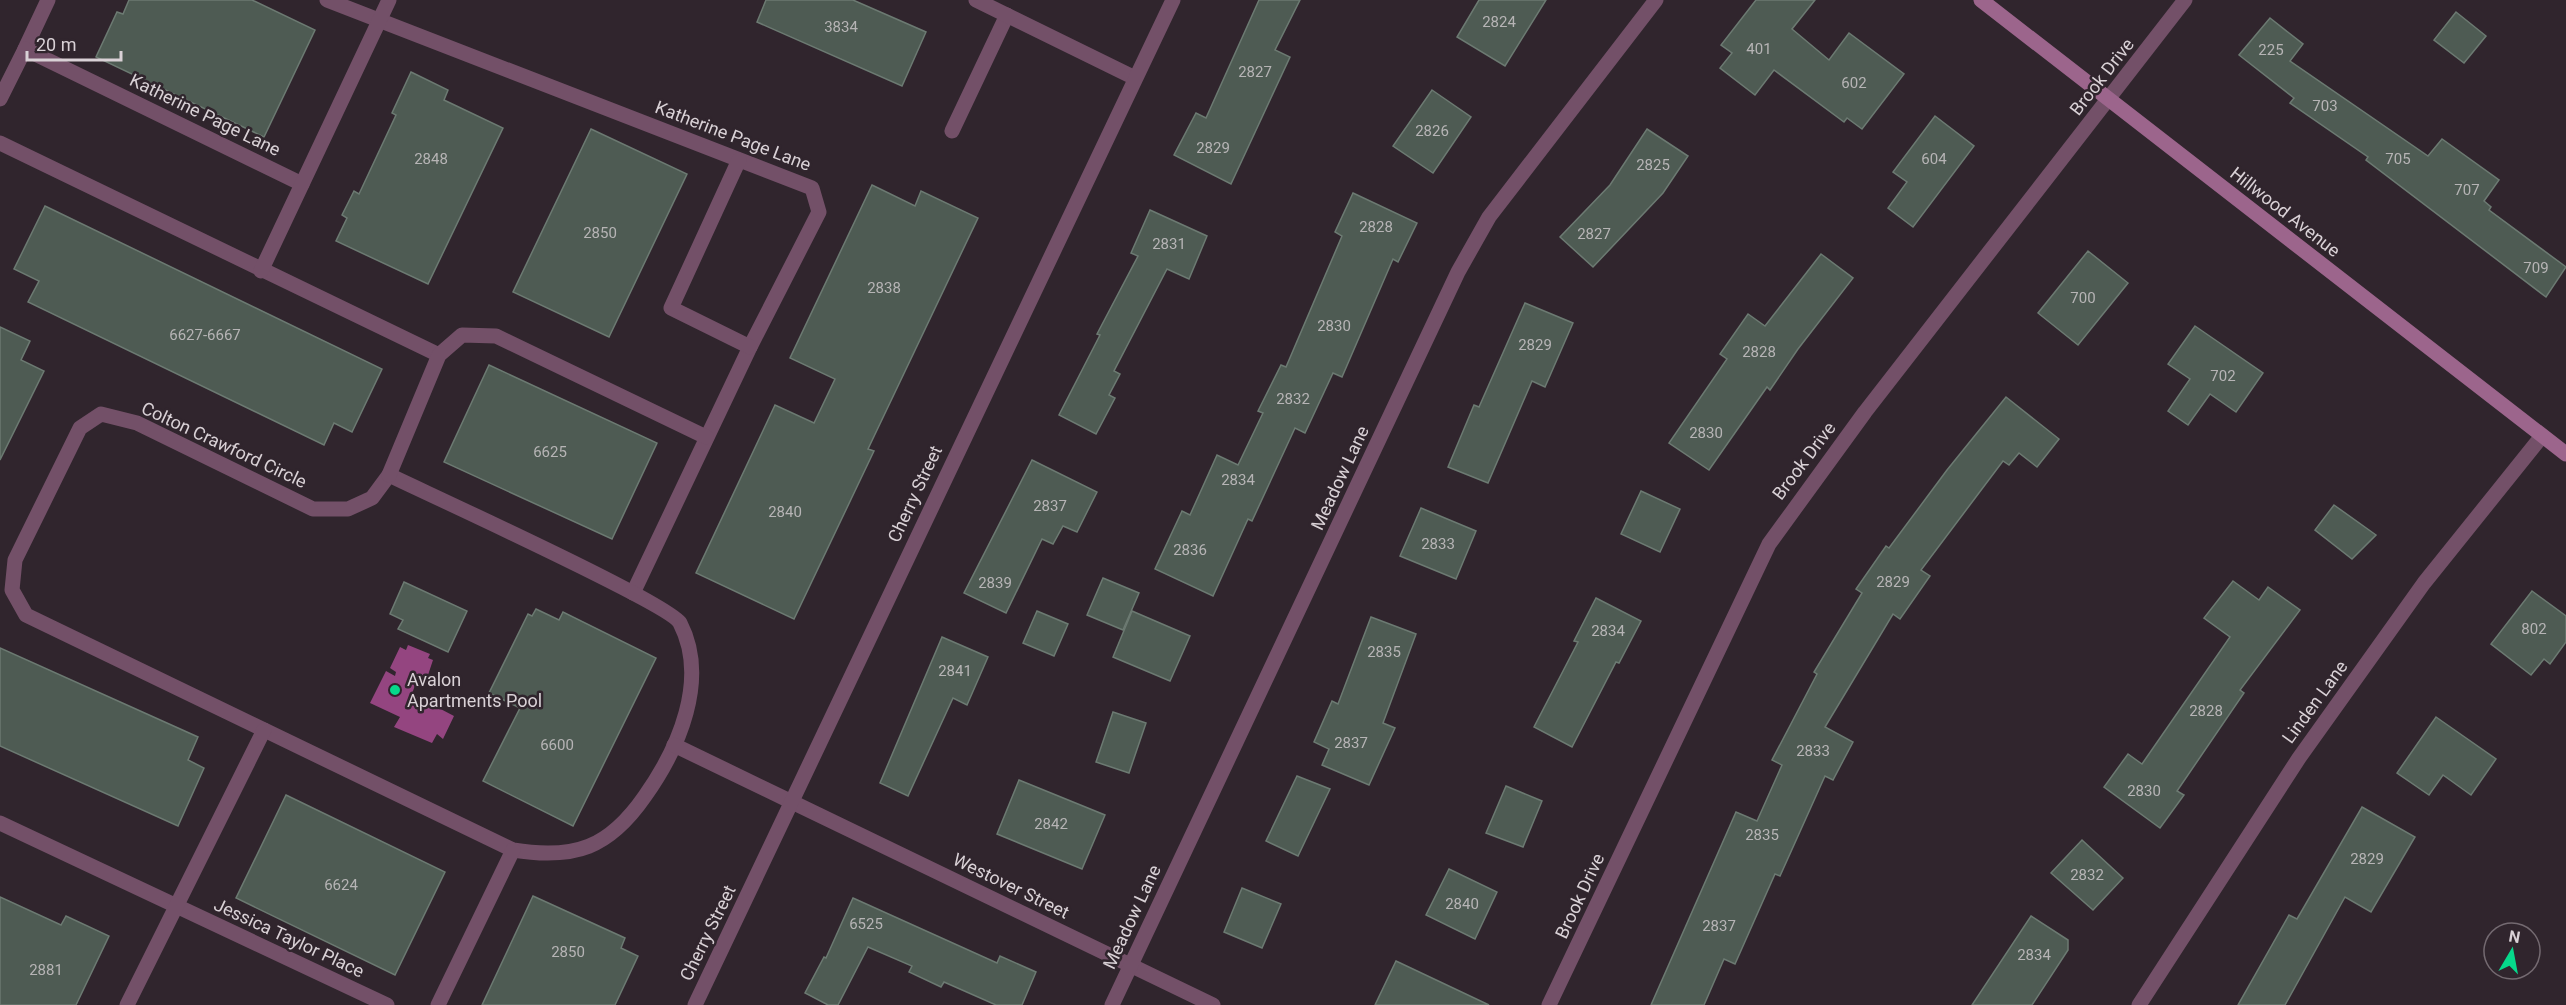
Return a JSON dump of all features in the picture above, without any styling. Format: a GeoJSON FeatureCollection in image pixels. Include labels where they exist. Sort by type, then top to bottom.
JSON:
{"type":"FeatureCollection","features":[{"type":"Feature","properties":{"kind":"main road","name":"Hillwood Avenue"},"geometry":{"type":"LineString","coordinates":[[1981,0],[2566,454]]}},
{"type":"Feature","properties":{"kind":"street"},"geometry":{"type":"LineString","coordinates":[[0,99],[48,0]]}},
{"type":"Feature","properties":{"kind":"street","name":"Katherine Page Lane"},"geometry":{"type":"LineString","coordinates":[[327,0],[812,188],[819,212],[706,437],[633,593]]}},
{"type":"Feature","properties":{"kind":"street"},"geometry":{"type":"LineString","coordinates":[[261,271],[389,0]]}},
{"type":"Feature","properties":{"kind":"street"},"geometry":{"type":"LineString","coordinates":[[976,0],[1135,78]]}},
{"type":"Feature","properties":{"kind":"street","name":"Cherry Street"},"geometry":{"type":"LineString","coordinates":[[695,1005],[1173,0]]}},
{"type":"Feature","properties":{"kind":"street","name":"Meadow Lane"},"geometry":{"type":"LineString","coordinates":[[1112,1005],[1458,272],[1489,217],[1656,0]]}},
{"type":"Feature","properties":{"kind":"street","name":"Brook Drive"},"geometry":{"type":"LineString","coordinates":[[1549,1005],[1769,544],[1865,412],[2185,0]]}},
{"type":"Feature","properties":{"kind":"street"},"geometry":{"type":"LineString","coordinates":[[952,131],[1007,15]]}},
{"type":"Feature","properties":{"kind":"street","name":"Katherine Page Lane"},"geometry":{"type":"LineString","coordinates":[[25,49],[302,184]]}},
{"type":"Feature","properties":{"kind":"street"},"geometry":{"type":"LineString","coordinates":[[0,143],[439,355]]}},
{"type":"Feature","properties":{"kind":"street"},"geometry":{"type":"LineString","coordinates":[[739,160],[671,308],[750,347]]}},
{"type":"Feature","properties":{"kind":"street"},"geometry":{"type":"LineString","coordinates":[[389,475],[439,355],[462,335],[496,336],[706,437]]}},
{"type":"Feature","properties":{"kind":"street","name":"Colton Crawford Circle"},"geometry":{"type":"LineString","coordinates":[[101,414],[137,423],[314,509],[348,509],[372,498],[389,475],[633,593],[679,620],[692,656],[690,694],[683,728],[651,789],[628,821],[588,849],[542,855],[513,850],[26,615],[12,590],[15,560],[80,428],[101,414]]}},
{"type":"Feature","properties":{"kind":"street","name":"Linden Lane"},"geometry":{"type":"LineString","coordinates":[[2139,1005],[2299,758],[2424,583],[2542,436]]}},
{"type":"Feature","properties":{"kind":"street"},"geometry":{"type":"LineString","coordinates":[[128,1005],[264,730]]}},
{"type":"Feature","properties":{"kind":"street","name":"Westover Street"},"geometry":{"type":"LineString","coordinates":[[674,745],[1213,1005]]}},
{"type":"Feature","properties":{"kind":"street","name":"Jessica Taylor Place"},"geometry":{"type":"LineString","coordinates":[[0,823],[387,1005]]}},
{"type":"Feature","properties":{"kind":"street"},"geometry":{"type":"LineString","coordinates":[[438,1005],[513,850]]}},
{"type":"Feature","properties":{"kind":"shaded area","name":"Avalon Apartments Pool"},"geometry":{"type":"Polygon","coordinates":[[[408,645],[430,654],[428,658],[433,660],[424,687],[416,682],[412,694],[454,716],[443,739],[437,734],[432,743],[394,727],[400,717],[370,703],[386,671],[395,676],[396,672],[390,668],[400,647],[406,650],[408,645]]]}},
{"type":"Feature","properties":{"kind":"building"},"geometry":{"type":"Polygon","coordinates":[[[129,0],[252,0],[315,30],[264,137],[96,57],[117,12],[123,14],[129,0]]]}},
{"type":"Feature","properties":{"kind":"building"},"geometry":{"type":"Polygon","coordinates":[[[766,0],[853,0],[926,32],[902,86],[757,22],[766,0]]]}},
{"type":"Feature","properties":{"kind":"building"},"geometry":{"type":"Polygon","coordinates":[[[1259,0],[1300,0],[1275,50],[1290,57],[1231,184],[1174,155],[1196,113],[1206,118],[1259,0]]]}},
{"type":"Feature","properties":{"kind":"building"},"geometry":{"type":"Polygon","coordinates":[[[1479,0],[1546,0],[1505,66],[1457,37],[1479,0]]]}},
{"type":"Feature","properties":{"kind":"building"},"geometry":{"type":"Polygon","coordinates":[[[1756,0],[1815,0],[1792,29],[1829,60],[1849,33],[1904,74],[1862,129],[1847,118],[1844,122],[1774,70],[1755,95],[1720,68],[1732,53],[1721,45],[1756,0]]]}},
{"type":"Feature","properties":{"kind":"building"},"geometry":{"type":"Polygon","coordinates":[[[2456,12],[2486,36],[2464,63],[2434,40],[2456,12]]]}},
{"type":"Feature","properties":{"kind":"building"},"geometry":{"type":"Polygon","coordinates":[[[2270,18],[2303,44],[2290,61],[2428,156],[2442,139],[2499,180],[2484,201],[2491,207],[2489,210],[2566,267],[2546,297],[2366,160],[2368,157],[2290,103],[2294,98],[2239,55],[2270,18]]]}},
{"type":"Feature","properties":{"kind":"building"},"geometry":{"type":"Polygon","coordinates":[[[411,72],[448,90],[444,100],[503,128],[428,284],[336,241],[347,218],[342,215],[354,191],[359,194],[396,115],[392,113],[411,72]]]}},
{"type":"Feature","properties":{"kind":"building"},"geometry":{"type":"Polygon","coordinates":[[[1432,90],[1471,117],[1433,173],[1393,146],[1432,90]]]}},
{"type":"Feature","properties":{"kind":"building"},"geometry":{"type":"Polygon","coordinates":[[[1935,116],[1974,146],[1913,227],[1888,208],[1907,182],[1893,172],[1935,116]]]}},
{"type":"Feature","properties":{"kind":"building"},"geometry":{"type":"Polygon","coordinates":[[[591,129],[687,174],[609,337],[513,292],[591,129]]]}},
{"type":"Feature","properties":{"kind":"building"},"geometry":{"type":"Polygon","coordinates":[[[1647,129],[1688,156],[1663,193],[1593,267],[1560,237],[1610,185],[1647,129]]]}},
{"type":"Feature","properties":{"kind":"building"},"geometry":{"type":"Polygon","coordinates":[[[872,185],[915,206],[921,191],[978,218],[868,449],[874,451],[794,619],[696,573],[775,405],[814,423],[835,379],[790,358],[872,185]]]}},
{"type":"Feature","properties":{"kind":"building"},"geometry":{"type":"Polygon","coordinates":[[[1353,193],[1417,223],[1398,262],[1393,259],[1342,377],[1333,373],[1305,433],[1295,428],[1252,521],[1248,519],[1213,596],[1155,569],[1182,511],[1190,515],[1217,455],[1238,465],[1263,413],[1258,411],[1281,365],[1286,367],[1342,236],[1335,232],[1353,193]]]}},
{"type":"Feature","properties":{"kind":"building"},"geometry":{"type":"Polygon","coordinates":[[[45,206],[382,369],[352,432],[334,423],[324,445],[28,302],[39,281],[14,269],[45,206]]]}},
{"type":"Feature","properties":{"kind":"building"},"geometry":{"type":"Polygon","coordinates":[[[1150,210],[1207,236],[1189,279],[1167,269],[1114,371],[1120,374],[1109,395],[1115,398],[1096,434],[1059,415],[1100,335],[1097,334],[1138,256],[1131,253],[1150,210]]]}},
{"type":"Feature","properties":{"kind":"building"},"geometry":{"type":"Polygon","coordinates":[[[2088,251],[2128,283],[2078,345],[2038,313],[2088,251]]]}},
{"type":"Feature","properties":{"kind":"building"},"geometry":{"type":"Polygon","coordinates":[[[1821,254],[1853,278],[1798,349],[1770,390],[1767,387],[1709,470],[1669,443],[1727,359],[1720,354],[1748,314],[1765,326],[1821,254]]]}},
{"type":"Feature","properties":{"kind":"building"},"geometry":{"type":"Polygon","coordinates":[[[1525,303],[1573,323],[1545,387],[1532,381],[1488,483],[1448,467],[1474,405],[1479,407],[1525,303]]]}},
{"type":"Feature","properties":{"kind":"building"},"geometry":{"type":"Polygon","coordinates":[[[2195,326],[2263,373],[2236,412],[2210,394],[2188,425],[2168,411],[2190,379],[2168,364],[2195,326]]]}},
{"type":"Feature","properties":{"kind":"building"},"geometry":{"type":"Polygon","coordinates":[[[0,327],[30,341],[21,360],[44,371],[0,460],[0,327]]]}},
{"type":"Feature","properties":{"kind":"building"},"geometry":{"type":"Polygon","coordinates":[[[489,365],[657,443],[612,539],[444,462],[489,365]]]}},
{"type":"Feature","properties":{"kind":"building"},"geometry":{"type":"Polygon","coordinates":[[[2006,397],[2059,439],[2037,467],[2019,453],[2009,465],[2003,461],[1921,570],[1930,576],[1900,619],[1893,614],[1825,727],[1853,742],[1833,780],[1825,776],[1780,876],[1775,874],[1735,964],[1724,959],[1704,1005],[1651,1005],[1736,812],[1757,821],[1782,765],[1772,760],[1817,674],[1814,672],[1862,593],[1856,589],[1886,546],[1889,548],[1947,470],[2006,397]]]}},
{"type":"Feature","properties":{"kind":"building"},"geometry":{"type":"Polygon","coordinates":[[[1032,460],[1097,492],[1077,532],[1063,526],[1053,544],[1042,539],[1006,613],[964,593],[1032,460]]]}},
{"type":"Feature","properties":{"kind":"building"},"geometry":{"type":"Polygon","coordinates":[[[1641,491],[1680,509],[1660,552],[1621,534],[1641,491]]]}},
{"type":"Feature","properties":{"kind":"building"},"geometry":{"type":"Polygon","coordinates":[[[2334,505],[2376,535],[2352,559],[2315,530],[2334,505]]]}},
{"type":"Feature","properties":{"kind":"building"},"geometry":{"type":"Polygon","coordinates":[[[1421,508],[1476,531],[1456,579],[1400,556],[1421,508]]]}},
{"type":"Feature","properties":{"kind":"building"},"geometry":{"type":"Polygon","coordinates":[[[1103,578],[1139,593],[1123,630],[1087,615],[1103,578]]]}},
{"type":"Feature","properties":{"kind":"building"},"geometry":{"type":"Polygon","coordinates":[[[2233,581],[2259,600],[2268,587],[2300,610],[2240,690],[2244,693],[2177,791],[2184,795],[2160,828],[2104,787],[2128,754],[2142,764],[2230,637],[2204,618],[2233,581]]]}},
{"type":"Feature","properties":{"kind":"building"},"geometry":{"type":"Polygon","coordinates":[[[404,582],[467,611],[448,652],[398,629],[403,620],[390,614],[404,582]]]}},
{"type":"Feature","properties":{"kind":"building"},"geometry":{"type":"Polygon","coordinates":[[[2532,591],[2566,616],[2566,642],[2550,664],[2544,659],[2531,675],[2491,644],[2532,591]]]}},
{"type":"Feature","properties":{"kind":"building"},"geometry":{"type":"Polygon","coordinates":[[[1596,598],[1641,621],[1619,663],[1616,662],[1572,747],[1534,727],[1578,642],[1574,641],[1596,598]]]}},
{"type":"Feature","properties":{"kind":"building"},"geometry":{"type":"Polygon","coordinates":[[[536,609],[559,620],[563,612],[656,658],[573,826],[483,781],[520,708],[489,693],[528,614],[532,616],[536,609]]]}},
{"type":"Feature","properties":{"kind":"building"},"geometry":{"type":"Polygon","coordinates":[[[1037,611],[1068,624],[1054,656],[1023,643],[1037,611]]]}},
{"type":"Feature","properties":{"kind":"building"},"geometry":{"type":"Polygon","coordinates":[[[1132,611],[1190,636],[1170,681],[1113,657],[1132,611]]]}},
{"type":"Feature","properties":{"kind":"building"},"geometry":{"type":"Polygon","coordinates":[[[1371,617],[1416,634],[1383,723],[1395,728],[1369,785],[1322,765],[1329,749],[1314,742],[1332,701],[1338,704],[1371,617]]]}},
{"type":"Feature","properties":{"kind":"building"},"geometry":{"type":"Polygon","coordinates":[[[942,637],[988,657],[967,705],[953,698],[908,796],[880,783],[942,637]]]}},
{"type":"Feature","properties":{"kind":"building"},"geometry":{"type":"Polygon","coordinates":[[[0,648],[198,737],[188,760],[204,768],[178,826],[0,746],[0,648]]]}},
{"type":"Feature","properties":{"kind":"building"},"geometry":{"type":"Polygon","coordinates":[[[1113,712],[1146,723],[1129,773],[1096,762],[1113,712]]]}},
{"type":"Feature","properties":{"kind":"building"},"geometry":{"type":"Polygon","coordinates":[[[2436,717],[2496,759],[2471,795],[2443,775],[2429,795],[2397,773],[2436,717]]]}},
{"type":"Feature","properties":{"kind":"building"},"geometry":{"type":"Polygon","coordinates":[[[1297,776],[1330,789],[1298,856],[1266,841],[1297,776]]]}},
{"type":"Feature","properties":{"kind":"building"},"geometry":{"type":"Polygon","coordinates":[[[1019,780],[1105,815],[1082,869],[997,834],[1019,780]]]}},
{"type":"Feature","properties":{"kind":"building"},"geometry":{"type":"Polygon","coordinates":[[[1506,786],[1542,801],[1523,847],[1486,833],[1506,786]]]}},
{"type":"Feature","properties":{"kind":"building"},"geometry":{"type":"Polygon","coordinates":[[[286,795],[445,872],[395,975],[236,898],[286,795]]]}},
{"type":"Feature","properties":{"kind":"building"},"geometry":{"type":"Polygon","coordinates":[[[2362,807],[2415,837],[2371,912],[2345,897],[2285,1005],[2238,1005],[2289,915],[2297,919],[2362,807]]]}},
{"type":"Feature","properties":{"kind":"building"},"geometry":{"type":"Polygon","coordinates":[[[2082,840],[2123,878],[2093,910],[2051,873],[2082,840]]]}},
{"type":"Feature","properties":{"kind":"building"},"geometry":{"type":"Polygon","coordinates":[[[1449,869],[1497,892],[1475,939],[1426,915],[1449,869]]]}},
{"type":"Feature","properties":{"kind":"building"},"geometry":{"type":"Polygon","coordinates":[[[1242,888],[1281,904],[1262,948],[1224,932],[1242,888]]]}},
{"type":"Feature","properties":{"kind":"building"},"geometry":{"type":"Polygon","coordinates":[[[533,896],[625,938],[621,948],[638,956],[615,1005],[482,1005],[533,896]]]}},
{"type":"Feature","properties":{"kind":"building"},"geometry":{"type":"Polygon","coordinates":[[[0,897],[61,925],[66,916],[109,936],[76,1005],[0,1005],[0,897]]]}},
{"type":"Feature","properties":{"kind":"building"},"geometry":{"type":"Polygon","coordinates":[[[853,898],[997,963],[1000,956],[1036,972],[1022,1005],[996,1005],[944,982],[941,987],[909,972],[912,966],[868,947],[838,1005],[828,1005],[805,993],[824,957],[826,958],[853,898]]]}},
{"type":"Feature","properties":{"kind":"building"},"geometry":{"type":"Polygon","coordinates":[[[2031,916],[2068,940],[2068,950],[2032,1005],[1972,1005],[2031,916]]]}},
{"type":"Feature","properties":{"kind":"building"},"geometry":{"type":"Polygon","coordinates":[[[1396,961],[1489,1005],[1375,1005],[1396,961]]]}},
{"type":"Feature","properties":{"kind":"place","name":"Avalon Apartments Pool"},"geometry":{"type":"Point","coordinates":[395,690]}}]}
